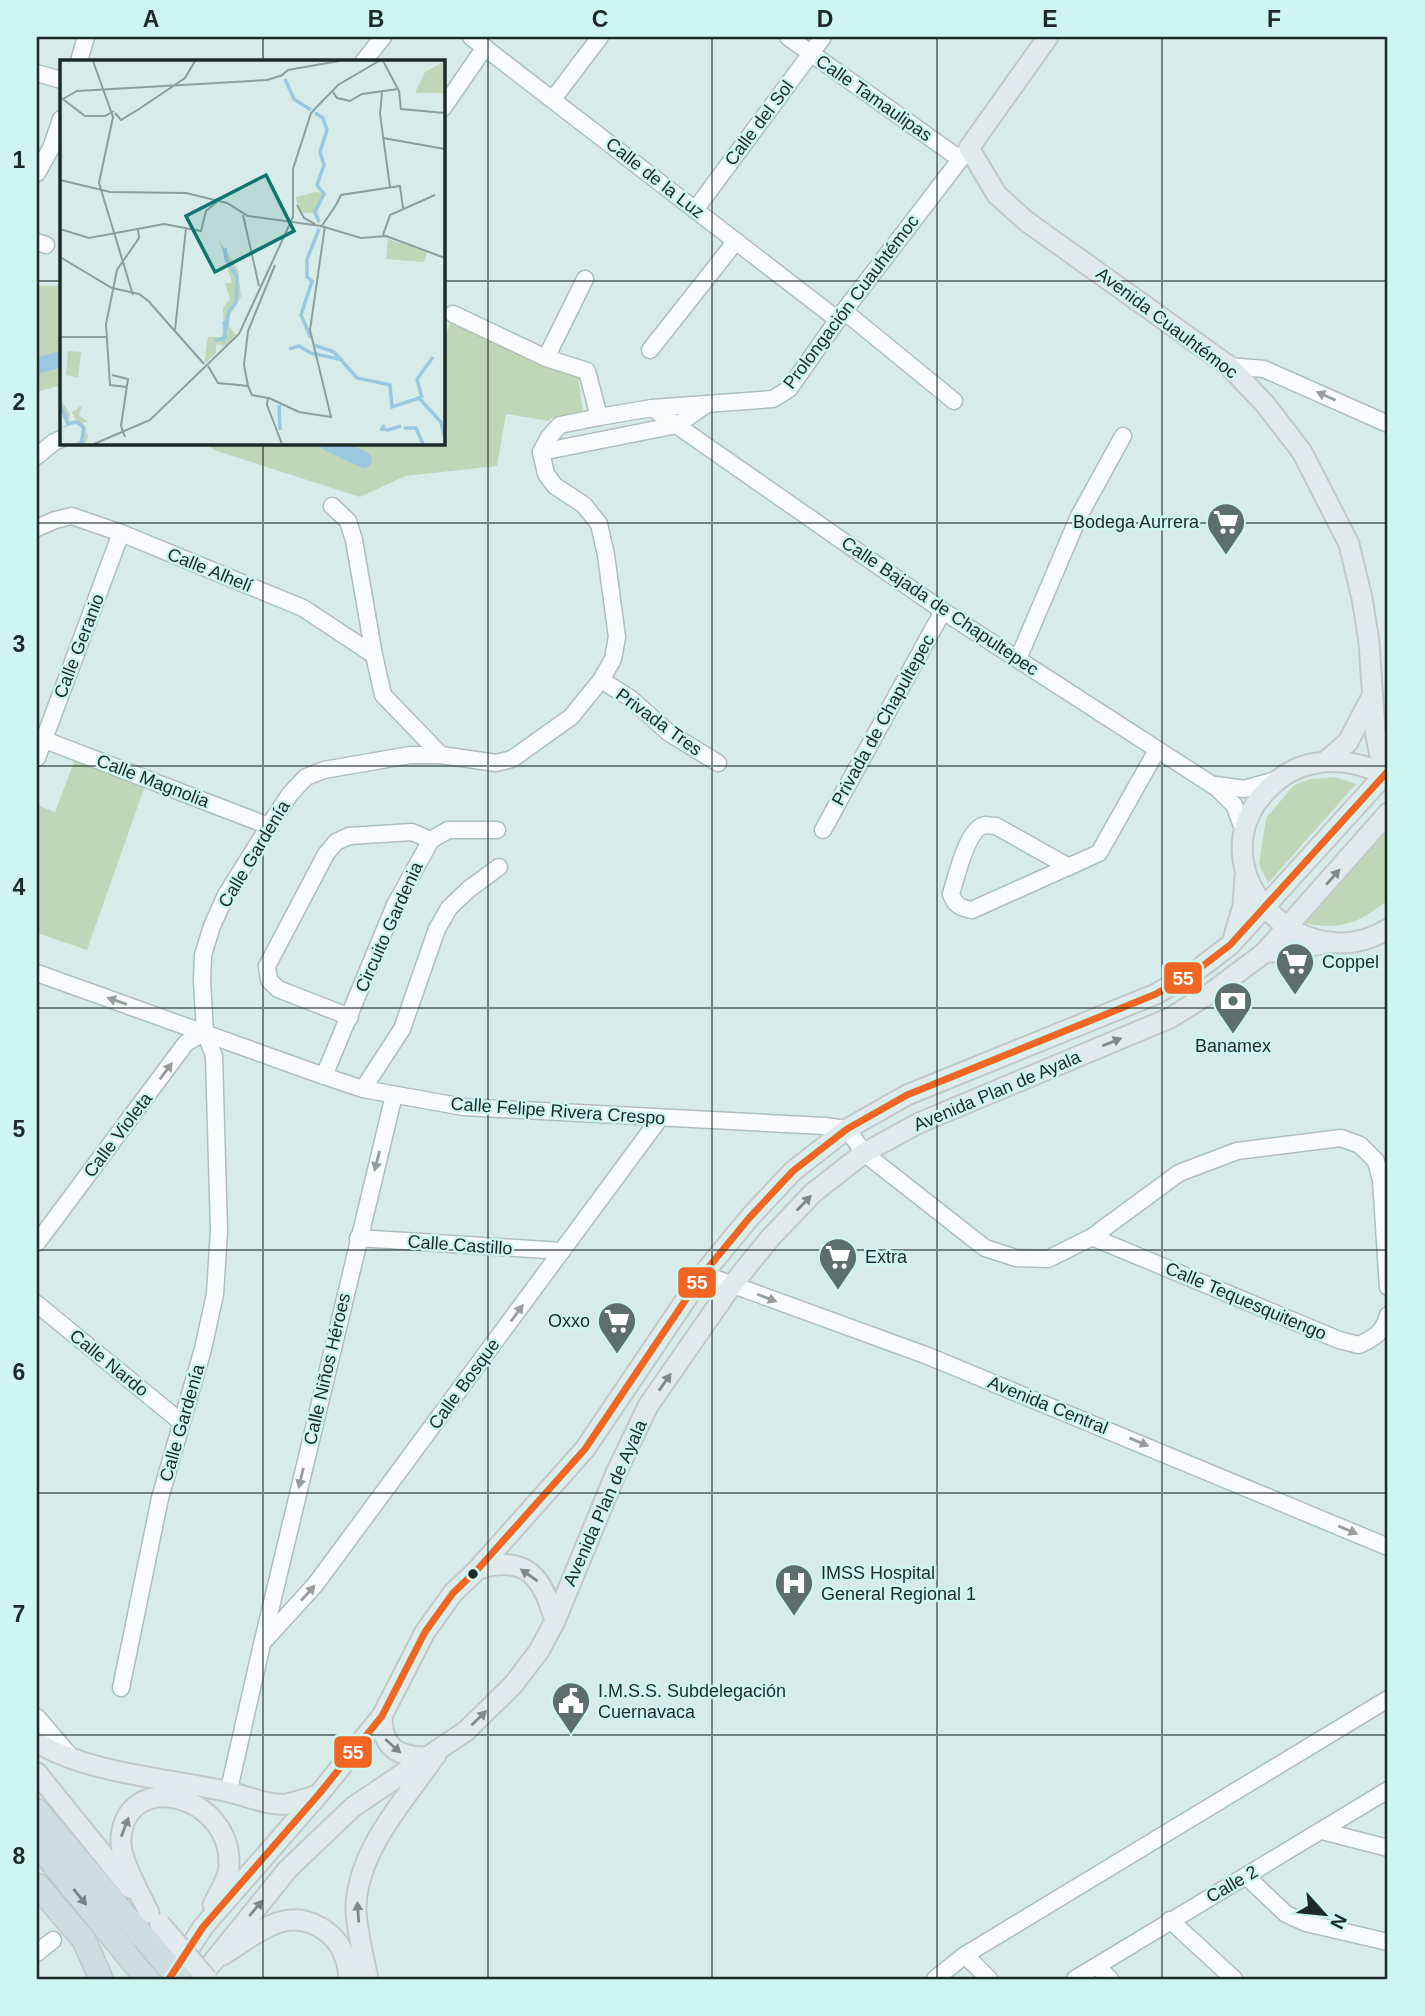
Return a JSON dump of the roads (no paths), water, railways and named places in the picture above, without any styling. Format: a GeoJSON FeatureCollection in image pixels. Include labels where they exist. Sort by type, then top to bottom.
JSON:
{"type":"FeatureCollection","features":[{"type":"Feature","properties":{"kind":"highway"},"geometry":{"type":"LineString","coordinates":[[37,1811],[151,1925],[178,1979]]}},
{"type":"Feature","properties":{"kind":"highway"},"geometry":{"type":"LineString","coordinates":[[37,1844],[147,1979]]}},
{"type":"Feature","properties":{"kind":"highway"},"geometry":{"type":"LineString","coordinates":[[37,1885],[84,1940],[101,1979]]}},
{"type":"Feature","properties":{"kind":"main road"},"geometry":{"type":"LineString","coordinates":[[964,153],[1048,37]]}},
{"type":"Feature","properties":{"kind":"main road","name":"Avenida Cuauhtémoc"},"geometry":{"type":"LineString","coordinates":[[964,153],[997,195],[1026,221],[1229,366],[1265,404],[1302,452],[1349,544],[1369,642],[1371,697],[1382,738],[1387,776]]}},
{"type":"Feature","properties":{"kind":"main road","name":"Avenida Cuauhtémoc"},"geometry":{"type":"LineString","coordinates":[[1326,761],[1348,742],[1371,697]]}},
{"type":"Feature","properties":{"kind":"main road"},"geometry":{"type":"LineString","coordinates":[[1230,945],[1243,906],[1244,831],[1250,811],[1276,780],[1299,766],[1326,761],[1357,765],[1387,776]]}},
{"type":"Feature","properties":{"kind":"main road","name":"Avenida Plan de Ayala"},"geometry":{"type":"LineString","coordinates":[[203,1927],[319,1794],[382,1716],[425,1632],[453,1593],[478,1569],[585,1449],[703,1274],[750,1217],[793,1171],[847,1129],[907,1095],[1156,994],[1200,968],[1230,945],[1387,776]]}},
{"type":"Feature","properties":{"kind":"main road","name":"Avenida Plan de Ayala"},"geometry":{"type":"LineString","coordinates":[[200,1979],[210,1970],[288,1869],[353,1807],[466,1731],[513,1685],[538,1651],[555,1621],[616,1473],[648,1406],[732,1285],[813,1193],[864,1153],[919,1123],[1170,1018],[1212,992],[1264,953],[1288,929],[1388,813]]}},
{"type":"Feature","properties":{"kind":"main road"},"geometry":{"type":"LineString","coordinates":[[1244,865],[1264,909],[1288,929],[1310,939],[1335,944]]}},
{"type":"Feature","properties":{"kind":"main road"},"geometry":{"type":"LineString","coordinates":[[1264,953],[1383,937]]}},
{"type":"Feature","properties":{"kind":"main road"},"geometry":{"type":"LineString","coordinates":[[478,1569],[509,1563],[525,1570],[541,1583],[555,1621]]}},
{"type":"Feature","properties":{"kind":"main road"},"geometry":{"type":"LineString","coordinates":[[382,1716],[382,1732],[388,1744],[398,1752],[411,1757],[433,1753]]}},
{"type":"Feature","properties":{"kind":"main road"},"geometry":{"type":"LineString","coordinates":[[37,1742],[106,1768],[266,1802],[286,1804],[319,1794]]}},
{"type":"Feature","properties":{"kind":"main road"},"geometry":{"type":"LineString","coordinates":[[368,1979],[356,1906],[365,1865],[385,1828],[433,1753]]}},
{"type":"Feature","properties":{"kind":"main road"},"geometry":{"type":"LineString","coordinates":[[37,1773],[151,1925],[210,1970],[279,1922],[299,1920],[320,1926],[334,1938],[345,1956],[349,1979]]}},
{"type":"Feature","properties":{"kind":"main road"},"geometry":{"type":"LineString","coordinates":[[151,1925],[125,1861],[121,1838],[127,1818],[140,1803],[156,1796],[187,1800],[218,1824],[228,1844],[229,1868],[203,1927],[169,1979]]}},
{"type":"Feature","properties":{"kind":"street"},"geometry":{"type":"LineString","coordinates":[[79,60],[86,37]]}},
{"type":"Feature","properties":{"kind":"street"},"geometry":{"type":"LineString","coordinates":[[365,60],[383,37]]}},
{"type":"Feature","properties":{"kind":"street","name":"Calle de la Luz"},"geometry":{"type":"LineString","coordinates":[[471,37],[736,241],[954,401]]}},
{"type":"Feature","properties":{"kind":"street"},"geometry":{"type":"LineString","coordinates":[[553,99],[600,37]]}},
{"type":"Feature","properties":{"kind":"street","name":"Calle Tamaulipas"},"geometry":{"type":"LineString","coordinates":[[788,37],[964,153]]}},
{"type":"Feature","properties":{"kind":"street","name":"Calle del Sol"},"geometry":{"type":"LineString","coordinates":[[695,210],[823,37]]}},
{"type":"Feature","properties":{"kind":"street"},"geometry":{"type":"LineString","coordinates":[[444,107],[485,47]]}},
{"type":"Feature","properties":{"kind":"street"},"geometry":{"type":"LineString","coordinates":[[37,73],[60,80]]}},
{"type":"Feature","properties":{"kind":"street"},"geometry":{"type":"LineString","coordinates":[[37,173],[51,148],[60,122]]}},
{"type":"Feature","properties":{"kind":"street","name":"Prolongación Cuauhtémoc"},"geometry":{"type":"LineString","coordinates":[[541,452],[560,425],[652,408],[773,399],[789,389],[964,153]]}},
{"type":"Feature","properties":{"kind":"street"},"geometry":{"type":"LineString","coordinates":[[650,350],[736,241]]}},
{"type":"Feature","properties":{"kind":"street"},"geometry":{"type":"LineString","coordinates":[[546,358],[585,279]]}},
{"type":"Feature","properties":{"kind":"street"},"geometry":{"type":"LineString","coordinates":[[453,314],[546,358],[587,371],[599,417]]}},
{"type":"Feature","properties":{"kind":"street"},"geometry":{"type":"LineString","coordinates":[[1229,366],[1264,369],[1388,424]]}},
{"type":"Feature","properties":{"kind":"street"},"geometry":{"type":"LineString","coordinates":[[541,452],[677,425],[709,403]]}},
{"type":"Feature","properties":{"kind":"street","name":"Calle Bajada de Chapultepec"},"geometry":{"type":"LineString","coordinates":[[652,408],[943,611],[1207,782],[1234,805],[1244,831]]}},
{"type":"Feature","properties":{"kind":"street"},"geometry":{"type":"LineString","coordinates":[[1017,659],[1079,516],[1123,436]]}},
{"type":"Feature","properties":{"kind":"street"},"geometry":{"type":"LineString","coordinates":[[37,456],[60,439]]}},
{"type":"Feature","properties":{"kind":"street","name":"Calle Gardenía"},"geometry":{"type":"LineString","coordinates":[[121,1688],[160,1498],[203,1349],[215,1294],[219,1231],[214,1056],[205,1032],[203,955],[212,926],[226,895],[290,794],[306,777],[324,770],[410,755],[441,755],[496,763],[512,759],[570,717],[601,680],[613,659],[617,637],[599,524],[584,505],[555,486],[546,474],[541,452]]}},
{"type":"Feature","properties":{"kind":"street"},"geometry":{"type":"LineString","coordinates":[[332,506],[348,521],[354,540],[383,695],[441,755]]}},
{"type":"Feature","properties":{"kind":"street","name":"Calle Alhelí"},"geometry":{"type":"LineString","coordinates":[[37,528],[72,516],[121,533],[303,608],[374,655]]}},
{"type":"Feature","properties":{"kind":"street","name":"Calle Geranio"},"geometry":{"type":"LineString","coordinates":[[37,758],[40,738],[121,533]]}},
{"type":"Feature","properties":{"kind":"street","name":"Privada de Chapultepec"},"geometry":{"type":"LineString","coordinates":[[823,830],[943,611]]}},
{"type":"Feature","properties":{"kind":"street","name":"Privada Tres"},"geometry":{"type":"LineString","coordinates":[[601,680],[630,698],[669,733],[718,763]]}},
{"type":"Feature","properties":{"kind":"street","name":"Calle Magnolia"},"geometry":{"type":"LineString","coordinates":[[40,738],[270,826]]}},
{"type":"Feature","properties":{"kind":"street"},"geometry":{"type":"LineString","coordinates":[[1069,867],[996,826],[985,825],[978,828],[970,838],[951,894],[961,908],[972,910],[1069,867],[1099,853],[1157,750]]}},
{"type":"Feature","properties":{"kind":"street","name":"Calle Bajada de Chapultepec"},"geometry":{"type":"LineString","coordinates":[[1207,782],[1244,789],[1276,780]]}},
{"type":"Feature","properties":{"kind":"street"},"geometry":{"type":"LineString","coordinates":[[350,1017],[278,989],[268,980],[267,966],[326,853],[336,842],[349,836],[412,832],[431,840],[448,830],[497,830]]}},
{"type":"Feature","properties":{"kind":"street","name":"Circuito Gardenia"},"geometry":{"type":"LineString","coordinates":[[324,1076],[395,905],[431,840]]}},
{"type":"Feature","properties":{"kind":"street"},"geometry":{"type":"LineString","coordinates":[[363,1088],[402,1029],[437,929],[449,908],[499,867]]}},
{"type":"Feature","properties":{"kind":"street","name":"Calle Felipe Rivera Crespo"},"geometry":{"type":"LineString","coordinates":[[37,973],[324,1076],[394,1095],[464,1107],[847,1129]]}},
{"type":"Feature","properties":{"kind":"street","name":"Calle Violeta"},"geometry":{"type":"LineString","coordinates":[[37,1243],[186,1043],[205,1032]]}},
{"type":"Feature","properties":{"kind":"street","name":"Calle Niños Héroes"},"geometry":{"type":"LineString","coordinates":[[230,1785],[261,1644],[394,1095]]}},
{"type":"Feature","properties":{"kind":"street","name":"Calle Bosque"},"geometry":{"type":"LineString","coordinates":[[261,1644],[315,1585],[660,1118]]}},
{"type":"Feature","properties":{"kind":"street"},"geometry":{"type":"LineString","coordinates":[[847,1129],[864,1153],[985,1248],[1016,1258],[1048,1259],[1093,1237],[1179,1173],[1237,1151],[1341,1138],[1360,1145],[1376,1161],[1381,1180],[1388,1287]]}},
{"type":"Feature","properties":{"kind":"street","name":"Calle Tequesquitengo"},"geometry":{"type":"LineString","coordinates":[[1093,1237],[1339,1340],[1359,1345],[1374,1338],[1386,1325],[1388,1315]]}},
{"type":"Feature","properties":{"kind":"street","name":"Calle Castillo"},"geometry":{"type":"LineString","coordinates":[[358,1238],[562,1251]]}},
{"type":"Feature","properties":{"kind":"street","name":"Avenida Central"},"geometry":{"type":"LineString","coordinates":[[703,1274],[928,1356],[1388,1547]]}},
{"type":"Feature","properties":{"kind":"street","name":"Calle Nardo"},"geometry":{"type":"LineString","coordinates":[[37,1304],[181,1422]]}},
{"type":"Feature","properties":{"kind":"street"},"geometry":{"type":"LineString","coordinates":[[934,1979],[965,1955],[1388,1699]]}},
{"type":"Feature","properties":{"kind":"street"},"geometry":{"type":"LineString","coordinates":[[37,1717],[71,1756]]}},
{"type":"Feature","properties":{"kind":"street","name":"Calle 2"},"geometry":{"type":"LineString","coordinates":[[1075,1979],[1388,1790]]}},
{"type":"Feature","properties":{"kind":"street"},"geometry":{"type":"LineString","coordinates":[[1322,1831],[1388,1848]]}},
{"type":"Feature","properties":{"kind":"street"},"geometry":{"type":"LineString","coordinates":[[1246,1876],[1286,1914],[1306,1923],[1388,1942]]}},
{"type":"Feature","properties":{"kind":"street"},"geometry":{"type":"LineString","coordinates":[[1170,1920],[1234,1979]]}},
{"type":"Feature","properties":{"kind":"street"},"geometry":{"type":"LineString","coordinates":[[37,1953],[53,1940]]}},
{"type":"Feature","properties":{"kind":"street"},"geometry":{"type":"LineString","coordinates":[[965,1955],[989,1979]]}},
{"type":"Feature","properties":{"kind":"street"},"geometry":{"type":"LineString","coordinates":[[1097,1966],[1110,1979]]}},
{"type":"Feature","properties":{"kind":"waterway"},"geometry":{"type":"LineString","coordinates":[[37,366],[60,359]]}},
{"type":"Feature","properties":{"kind":"waterway"},"geometry":{"type":"LineString","coordinates":[[330,444],[364,460]]}},
{"type":"Feature","properties":{"kind":"place","name":"Bodega Aurrera"},"geometry":{"type":"Point","coordinates":[1226,556]}},
{"type":"Feature","properties":{"kind":"place","name":"Coppel"},"geometry":{"type":"Point","coordinates":[1295,996]}},
{"type":"Feature","properties":{"kind":"place","name":"Banamex"},"geometry":{"type":"Point","coordinates":[1233,1035]}},
{"type":"Feature","properties":{"kind":"place","name":"Extra"},"geometry":{"type":"Point","coordinates":[838,1291]}},
{"type":"Feature","properties":{"kind":"place","name":"Oxxo"},"geometry":{"type":"Point","coordinates":[617,1355]}},
{"type":"Feature","properties":{"kind":"place","name":"IMSS Hospital General Regional 1"},"geometry":{"type":"Point","coordinates":[794,1617]}},
{"type":"Feature","properties":{"kind":"place","name":"I.M.S.S. Subdelegación Cuernavaca"},"geometry":{"type":"Point","coordinates":[571,1735]}}]}
